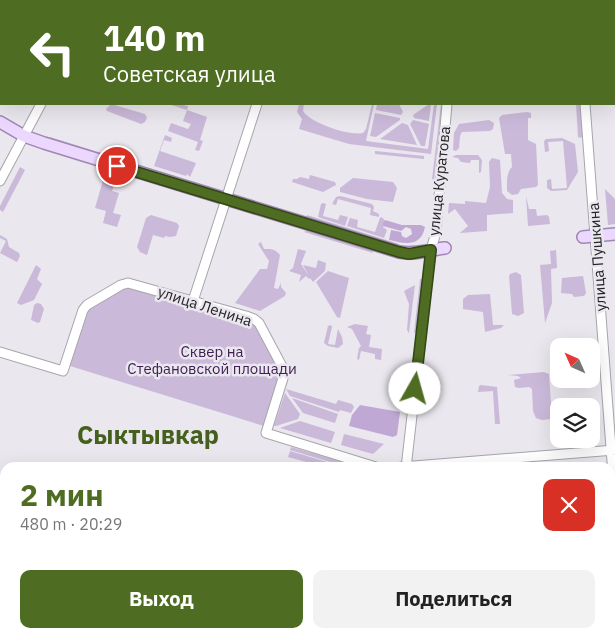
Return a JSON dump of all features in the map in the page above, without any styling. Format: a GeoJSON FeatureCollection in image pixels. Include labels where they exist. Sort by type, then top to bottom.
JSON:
{"type":"FeatureCollection","features":[{"type":"Feature","properties":{"kind":"main road"},"geometry":{"type":"LineString","coordinates":[[0,122],[24,136],[399,252],[409,254],[445,248]]}},
{"type":"Feature","properties":{"kind":"main road"},"geometry":{"type":"LineString","coordinates":[[589,236],[615,234]]}},
{"type":"Feature","properties":{"kind":"street"},"geometry":{"type":"LineString","coordinates":[[0,181],[40,105]]}},
{"type":"Feature","properties":{"kind":"street"},"geometry":{"type":"LineString","coordinates":[[193,301],[224,199],[257,105]]}},
{"type":"Feature","properties":{"kind":"street","name":"улица Куратова"},"geometry":{"type":"LineString","coordinates":[[406,462],[431,250],[436,232],[447,105]]}},
{"type":"Feature","properties":{"kind":"street","name":"улица Пушкина"},"geometry":{"type":"LineString","coordinates":[[585,105],[589,236],[613,451]]}},
{"type":"Feature","properties":{"kind":"street","name":"улица Ленина"},"geometry":{"type":"LineString","coordinates":[[0,352],[63,371],[83,310],[87,305],[121,285],[128,283],[134,283],[254,319],[259,323],[284,370],[266,433],[360,462]]}},
{"type":"Feature","properties":{"kind":"street"},"geometry":{"type":"LineString","coordinates":[[470,462],[613,451]]}},
{"type":"Feature","properties":{"kind":"green space"},"geometry":{"type":"Polygon","coordinates":[[[110,105],[114,105],[145,114],[147,118],[141,124],[106,109],[110,105]]]}},
{"type":"Feature","properties":{"kind":"green space"},"geometry":{"type":"Polygon","coordinates":[[[171,105],[188,106],[187,110],[171,105]]]}},
{"type":"Feature","properties":{"kind":"green space"},"geometry":{"type":"Polygon","coordinates":[[[299,105],[304,105],[303,111],[307,116],[321,124],[349,133],[363,133],[366,129],[372,105],[374,105],[366,141],[428,149],[434,105],[437,105],[431,154],[349,144],[299,129],[302,119],[297,112],[299,105]]]}},
{"type":"Feature","properties":{"kind":"green space"},"geometry":{"type":"Polygon","coordinates":[[[377,105],[400,105],[403,112],[401,115],[376,110],[377,105]]]}},
{"type":"Feature","properties":{"kind":"green space"},"geometry":{"type":"Polygon","coordinates":[[[428,105],[431,105],[429,121],[414,118],[413,115],[428,105]]]}},
{"type":"Feature","properties":{"kind":"green space"},"geometry":{"type":"Polygon","coordinates":[[[441,105],[442,105],[434,181],[432,179],[441,105]]]}},
{"type":"Feature","properties":{"kind":"green space"},"geometry":{"type":"Polygon","coordinates":[[[576,105],[581,105],[583,135],[581,138],[578,137],[576,105]]]}},
{"type":"Feature","properties":{"kind":"green space"},"geometry":{"type":"Polygon","coordinates":[[[187,110],[207,117],[200,140],[203,141],[199,151],[195,150],[198,142],[168,131],[171,123],[188,129],[191,124],[183,121],[187,110]]]}},
{"type":"Feature","properties":{"kind":"green space"},"geometry":{"type":"Polygon","coordinates":[[[375,113],[400,118],[400,120],[376,137],[370,136],[375,113]]]}},
{"type":"Feature","properties":{"kind":"green space"},"geometry":{"type":"Polygon","coordinates":[[[531,113],[531,118],[528,118],[528,140],[536,144],[538,185],[521,189],[518,194],[512,195],[507,191],[508,175],[512,167],[511,154],[505,154],[499,118],[502,115],[531,113]]]}},
{"type":"Feature","properties":{"kind":"green space"},"geometry":{"type":"Polygon","coordinates":[[[413,120],[429,124],[425,146],[421,146],[410,124],[413,120]]]}},
{"type":"Feature","properties":{"kind":"green space"},"geometry":{"type":"Polygon","coordinates":[[[489,120],[494,123],[493,129],[490,131],[462,132],[459,148],[456,151],[453,150],[454,133],[459,124],[489,120]]]}},
{"type":"Feature","properties":{"kind":"green space"},"geometry":{"type":"Polygon","coordinates":[[[402,123],[408,125],[417,145],[380,139],[402,123]]]}},
{"type":"Feature","properties":{"kind":"green space"},"geometry":{"type":"Polygon","coordinates":[[[165,135],[172,138],[171,142],[164,140],[160,151],[196,163],[190,177],[187,174],[186,176],[154,166],[165,135]]]}},
{"type":"Feature","properties":{"kind":"green space"},"geometry":{"type":"Polygon","coordinates":[[[50,137],[175,176],[172,177],[50,140],[50,137]]]}},
{"type":"Feature","properties":{"kind":"green space"},"geometry":{"type":"Polygon","coordinates":[[[562,138],[575,144],[578,172],[567,190],[551,191],[547,188],[547,180],[551,179],[552,189],[567,188],[563,141],[548,142],[549,151],[545,152],[544,141],[546,139],[562,138]]]}},
{"type":"Feature","properties":{"kind":"green space"},"geometry":{"type":"Polygon","coordinates":[[[375,151],[424,156],[424,159],[375,154],[375,151]]]}},
{"type":"Feature","properties":{"kind":"green space"},"geometry":{"type":"Polygon","coordinates":[[[456,155],[478,155],[482,160],[481,172],[479,173],[479,160],[471,160],[470,163],[461,162],[458,158],[452,157],[456,155]]]}},
{"type":"Feature","properties":{"kind":"green space"},"geometry":{"type":"Polygon","coordinates":[[[492,158],[500,160],[502,193],[507,199],[513,200],[513,213],[487,215],[487,231],[460,233],[468,226],[455,209],[448,214],[449,203],[465,204],[465,201],[486,203],[490,187],[489,162],[492,158]]]}},
{"type":"Feature","properties":{"kind":"green space"},"geometry":{"type":"Polygon","coordinates":[[[20,167],[25,170],[3,212],[0,210],[0,206],[20,167]]]}},
{"type":"Feature","properties":{"kind":"green space"},"geometry":{"type":"Polygon","coordinates":[[[310,175],[335,182],[336,185],[323,192],[292,182],[293,179],[300,177],[309,179],[310,175]]]}},
{"type":"Feature","properties":{"kind":"green space"},"geometry":{"type":"Polygon","coordinates":[[[104,177],[116,181],[112,191],[119,193],[113,213],[121,215],[117,227],[103,223],[106,211],[95,208],[104,177]]]}},
{"type":"Feature","properties":{"kind":"green space"},"geometry":{"type":"Polygon","coordinates":[[[353,178],[393,182],[397,188],[393,202],[367,199],[340,192],[340,188],[353,178]]]}},
{"type":"Feature","properties":{"kind":"green space"},"geometry":{"type":"Polygon","coordinates":[[[605,189],[615,199],[615,224],[608,225],[605,189]]]}},
{"type":"Feature","properties":{"kind":"green space"},"geometry":{"type":"Polygon","coordinates":[[[340,196],[372,204],[374,207],[373,211],[379,214],[379,217],[370,215],[371,208],[338,199],[336,205],[332,204],[336,197],[340,196]]]}},
{"type":"Feature","properties":{"kind":"green space"},"geometry":{"type":"Polygon","coordinates":[[[526,196],[529,209],[536,209],[537,216],[547,215],[550,224],[528,226],[526,196]]]}},
{"type":"Feature","properties":{"kind":"green space"},"geometry":{"type":"Polygon","coordinates":[[[321,204],[326,204],[323,216],[338,220],[340,215],[348,217],[345,226],[318,217],[321,204]]]}},
{"type":"Feature","properties":{"kind":"green space"},"geometry":{"type":"Polygon","coordinates":[[[151,215],[177,223],[179,226],[176,236],[165,236],[164,238],[153,235],[147,255],[140,252],[137,247],[146,218],[151,215]]]}},
{"type":"Feature","properties":{"kind":"green space"},"geometry":{"type":"Polygon","coordinates":[[[307,215],[399,244],[398,247],[306,218],[307,215]]]}},
{"type":"Feature","properties":{"kind":"green space"},"geometry":{"type":"Polygon","coordinates":[[[381,217],[384,219],[383,227],[387,230],[384,238],[347,226],[350,218],[358,220],[357,227],[375,232],[381,217]]]}},
{"type":"Feature","properties":{"kind":"green space"},"geometry":{"type":"Polygon","coordinates":[[[308,230],[372,250],[373,253],[304,232],[308,230]]]}},
{"type":"Feature","properties":{"kind":"green space"},"geometry":{"type":"Polygon","coordinates":[[[0,235],[7,239],[9,247],[19,253],[20,256],[17,262],[0,253],[6,241],[0,238],[0,235]]]}},
{"type":"Feature","properties":{"kind":"green space"},"geometry":{"type":"Polygon","coordinates":[[[261,242],[264,249],[274,250],[280,255],[274,288],[278,289],[281,283],[281,287],[286,293],[285,296],[260,311],[235,303],[260,269],[267,269],[269,261],[258,244],[261,242]]]}},
{"type":"Feature","properties":{"kind":"green space"},"geometry":{"type":"Polygon","coordinates":[[[298,249],[306,251],[301,264],[309,276],[303,265],[316,268],[318,260],[326,263],[325,271],[313,282],[306,276],[299,282],[301,275],[289,271],[293,268],[298,249]]]}},
{"type":"Feature","properties":{"kind":"green space"},"geometry":{"type":"Polygon","coordinates":[[[556,250],[557,268],[551,269],[552,303],[545,323],[540,265],[551,264],[550,251],[556,250]]]}},
{"type":"Feature","properties":{"kind":"green space"},"geometry":{"type":"Polygon","coordinates":[[[36,265],[41,269],[37,279],[42,284],[34,300],[21,305],[17,303],[36,265]]]}},
{"type":"Feature","properties":{"kind":"green space"},"geometry":{"type":"Polygon","coordinates":[[[328,271],[349,278],[340,318],[337,317],[316,282],[328,271]]]}},
{"type":"Feature","properties":{"kind":"green space"},"geometry":{"type":"Polygon","coordinates":[[[516,272],[521,275],[524,313],[518,316],[512,314],[509,276],[516,272]]]}},
{"type":"Feature","properties":{"kind":"green space"},"geometry":{"type":"Polygon","coordinates":[[[583,276],[586,293],[584,296],[574,297],[572,294],[561,293],[562,278],[583,276]]]}},
{"type":"Feature","properties":{"kind":"green space"},"geometry":{"type":"Polygon","coordinates":[[[420,279],[423,279],[417,332],[414,333],[420,279]]]}},
{"type":"Feature","properties":{"kind":"green space","name":"Сквер на Стефановской площади"},"geometry":{"type":"Polygon","coordinates":[[[131,285],[252,321],[256,324],[279,365],[281,375],[264,426],[70,366],[68,363],[84,311],[124,287],[131,285]]]}},
{"type":"Feature","properties":{"kind":"green space"},"geometry":{"type":"Polygon","coordinates":[[[415,285],[409,333],[407,330],[409,304],[404,291],[415,285]]]}},
{"type":"Feature","properties":{"kind":"green space"},"geometry":{"type":"Polygon","coordinates":[[[490,294],[493,325],[504,325],[501,328],[485,332],[483,312],[463,309],[463,299],[468,295],[490,294]]]}},
{"type":"Feature","properties":{"kind":"green space"},"geometry":{"type":"Polygon","coordinates":[[[37,303],[41,304],[44,309],[38,323],[31,320],[34,305],[37,303]]]}},
{"type":"Feature","properties":{"kind":"green space"},"geometry":{"type":"Polygon","coordinates":[[[355,324],[368,326],[366,334],[371,335],[369,347],[382,349],[381,360],[375,359],[375,354],[361,351],[359,360],[357,359],[361,346],[352,329],[347,327],[355,324]]]}},
{"type":"Feature","properties":{"kind":"green space"},"geometry":{"type":"Polygon","coordinates":[[[331,325],[328,344],[335,345],[338,329],[343,344],[338,348],[324,343],[328,326],[331,325]]]}},
{"type":"Feature","properties":{"kind":"green space"},"geometry":{"type":"Polygon","coordinates":[[[544,372],[549,374],[550,419],[542,420],[536,418],[533,411],[532,389],[529,387],[515,387],[514,380],[521,378],[507,375],[544,372]]]}},
{"type":"Feature","properties":{"kind":"green space"},"geometry":{"type":"Polygon","coordinates":[[[481,385],[497,387],[500,424],[495,424],[493,391],[478,392],[481,385]]]}},
{"type":"Feature","properties":{"kind":"green space"},"geometry":{"type":"Polygon","coordinates":[[[286,389],[336,404],[338,400],[352,404],[354,407],[351,413],[340,410],[339,412],[290,396],[286,389]]]}},
{"type":"Feature","properties":{"kind":"green space"},"geometry":{"type":"Polygon","coordinates":[[[285,393],[300,414],[298,419],[274,426],[285,393]]]}},
{"type":"Feature","properties":{"kind":"green space"},"geometry":{"type":"Polygon","coordinates":[[[292,398],[338,414],[335,423],[303,413],[292,398]]]}},
{"type":"Feature","properties":{"kind":"green space"},"geometry":{"type":"Polygon","coordinates":[[[300,421],[335,432],[331,443],[280,428],[300,421]]]}},
{"type":"Feature","properties":{"kind":"green space"},"geometry":{"type":"Polygon","coordinates":[[[344,434],[384,444],[373,454],[341,445],[344,434]]]}},
{"type":"Feature","properties":{"kind":"green space"},"geometry":{"type":"Polygon","coordinates":[[[291,447],[343,462],[330,462],[290,450],[291,447]]]}},
{"type":"Feature","properties":{"kind":"green space"},"geometry":{"type":"Polygon","coordinates":[[[290,451],[327,462],[306,462],[288,457],[290,451]]]}},
{"type":"Feature","properties":{"kind":"shaded area"},"geometry":{"type":"Polygon","coordinates":[[[385,220],[402,225],[421,225],[425,227],[420,238],[406,243],[389,240],[391,230],[401,232],[402,236],[406,238],[412,234],[411,229],[406,227],[401,231],[383,226],[385,220]]]}},
{"type":"Feature","properties":{"kind":"shaded area"},"geometry":{"type":"Polygon","coordinates":[[[360,405],[400,412],[397,435],[393,437],[349,426],[352,415],[360,405]]]}},
{"type":"Feature","properties":{"kind":"district","name":"Сыктывкар"},"geometry":{"type":"Point","coordinates":[148,434]}},
{"type":"Feature","properties":{"kind":"route"},"geometry":{"type":"LineString","coordinates":[[117,166],[399,252],[409,254],[431,250],[415,389]]}}]}
